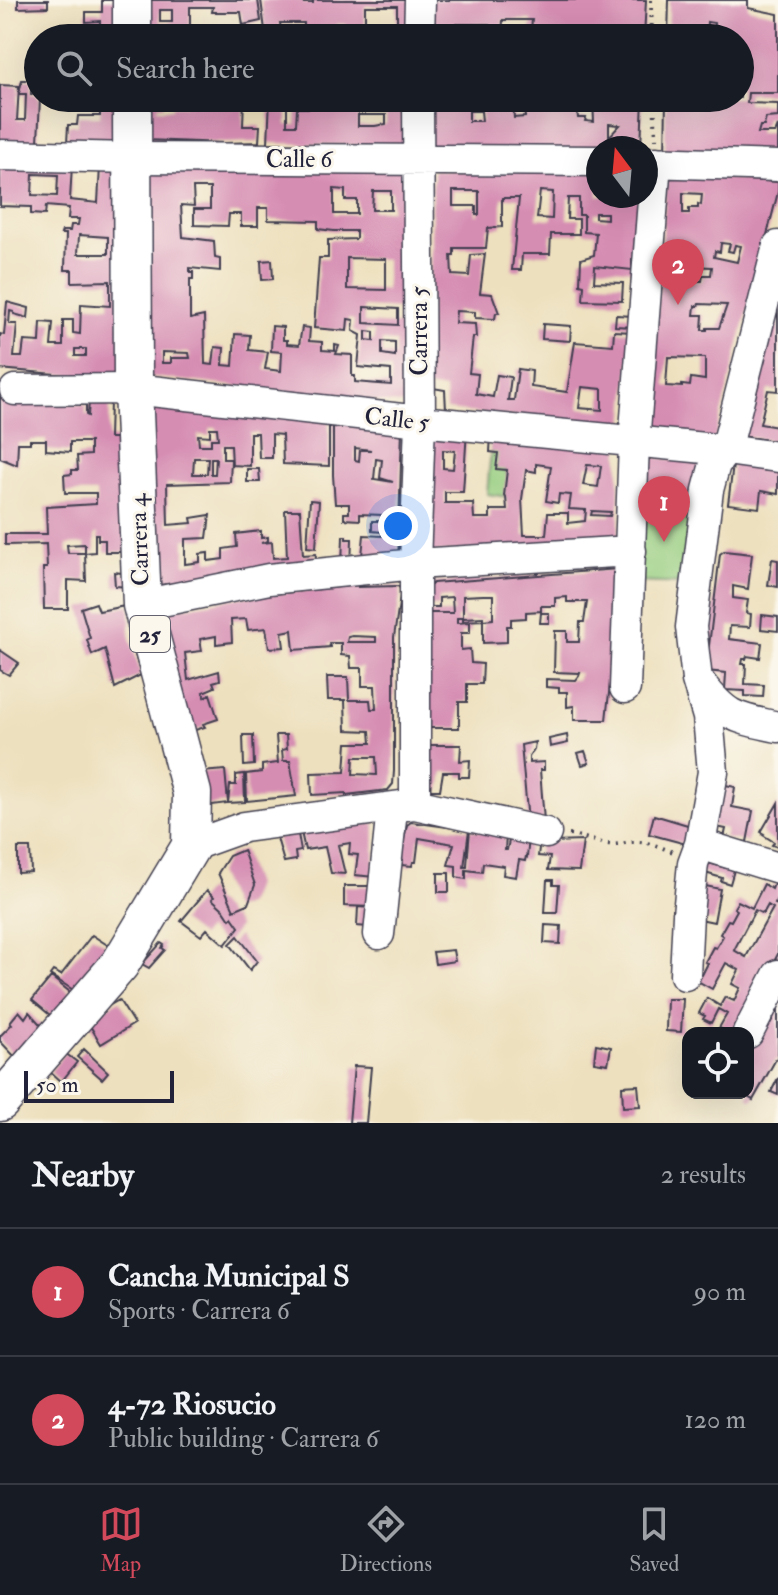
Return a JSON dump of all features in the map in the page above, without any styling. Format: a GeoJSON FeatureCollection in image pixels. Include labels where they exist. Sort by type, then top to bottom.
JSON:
{"type":"FeatureCollection","features":[{"type":"Feature","properties":{"kind":"main road"},"geometry":{"type":"LineString","coordinates":[[132,0],[132,24]]}},
{"type":"Feature","properties":{"kind":"main road","name":"Carrera 4"},"geometry":{"type":"LineString","coordinates":[[0,1102],[120,964],[191,846],[192,793],[142,605],[133,389],[132,112]]}},
{"type":"Feature","properties":{"kind":"street"},"geometry":{"type":"LineString","coordinates":[[419,24],[420,0]]}},
{"type":"Feature","properties":{"kind":"street","name":"Carrera 5"},"geometry":{"type":"LineString","coordinates":[[379,934],[404,806],[420,421],[418,112]]}},
{"type":"Feature","properties":{"kind":"street","name":"Calle 6"},"geometry":{"type":"LineString","coordinates":[[0,155],[586,161]]}},
{"type":"Feature","properties":{"kind":"street"},"geometry":{"type":"LineString","coordinates":[[658,162],[778,166]]}},
{"type":"Feature","properties":{"kind":"street"},"geometry":{"type":"LineString","coordinates":[[625,688],[634,443],[648,208]]}},
{"type":"Feature","properties":{"kind":"street"},"geometry":{"type":"LineString","coordinates":[[685,975],[688,914],[696,854],[713,772],[708,717],[697,680],[691,627],[698,563],[708,490],[715,464],[726,450],[778,246]]}},
{"type":"Feature","properties":{"kind":"street","name":"Calle 5"},"geometry":{"type":"LineString","coordinates":[[15,390],[133,389],[778,457]]}},
{"type":"Feature","properties":{"kind":"street"},"geometry":{"type":"LineString","coordinates":[[142,605],[269,579],[415,564],[631,551]]}},
{"type":"Feature","properties":{"kind":"street"},"geometry":{"type":"LineString","coordinates":[[697,680],[731,715],[778,727]]}},
{"type":"Feature","properties":{"kind":"street"},"geometry":{"type":"LineString","coordinates":[[191,846],[244,827],[404,806],[546,833]]}},
{"type":"Feature","properties":{"kind":"street"},"geometry":{"type":"LineString","coordinates":[[696,854],[778,868]]}},
{"type":"Feature","properties":{"kind":"street"},"geometry":{"type":"LineString","coordinates":[[751,1027],[778,975]]}},
{"type":"Feature","properties":{"kind":"path"},"geometry":{"type":"LineString","coordinates":[[651,0],[652,24]]}},
{"type":"Feature","properties":{"kind":"path"},"geometry":{"type":"LineString","coordinates":[[652,136],[653,112]]}},
{"type":"Feature","properties":{"kind":"path"},"geometry":{"type":"LineString","coordinates":[[546,833],[585,837],[606,844],[645,842],[674,852],[696,854]]}},
{"type":"Feature","properties":{"kind":"green space"},"geometry":{"type":"Polygon","coordinates":[[[492,438],[506,465],[515,498],[487,494],[492,438]]]}},
{"type":"Feature","properties":{"kind":"green space"},"geometry":{"type":"Polygon","coordinates":[[[641,502],[693,502],[685,584],[636,582],[641,502]]]}},
{"type":"Feature","properties":{"kind":"building"},"geometry":{"type":"Polygon","coordinates":[[[18,0],[48,0],[48,7],[18,8],[18,0]]]}},
{"type":"Feature","properties":{"kind":"building"},"geometry":{"type":"Polygon","coordinates":[[[102,0],[122,0],[122,24],[86,22],[86,12],[102,12],[102,0]]]}},
{"type":"Feature","properties":{"kind":"building"},"geometry":{"type":"Polygon","coordinates":[[[151,0],[258,0],[261,21],[243,24],[241,12],[212,12],[213,7],[190,7],[190,24],[150,24],[151,0]],[[160,10],[160,22],[172,22],[172,10],[160,10]]]}},
{"type":"Feature","properties":{"kind":"building"},"geometry":{"type":"Polygon","coordinates":[[[261,0],[304,0],[304,3],[313,3],[313,0],[414,0],[413,24],[397,24],[397,6],[365,6],[365,24],[264,24],[261,0]]]}},
{"type":"Feature","properties":{"kind":"building"},"geometry":{"type":"Polygon","coordinates":[[[430,0],[646,0],[645,24],[532,24],[532,20],[503,20],[503,24],[430,24],[430,0]]]}},
{"type":"Feature","properties":{"kind":"building"},"geometry":{"type":"Polygon","coordinates":[[[669,0],[748,0],[748,8],[778,14],[778,93],[754,93],[754,24],[668,24],[669,0]]]}},
{"type":"Feature","properties":{"kind":"building"},"geometry":{"type":"Polygon","coordinates":[[[22,80],[24,80],[24,94],[19,94],[22,80]]]}},
{"type":"Feature","properties":{"kind":"building"},"geometry":{"type":"Polygon","coordinates":[[[0,85],[19,86],[17,120],[25,120],[25,112],[39,112],[38,142],[0,141],[0,85]]]}},
{"type":"Feature","properties":{"kind":"building"},"geometry":{"type":"Polygon","coordinates":[[[754,103],[778,104],[778,117],[766,118],[758,133],[775,133],[778,126],[778,152],[665,157],[666,112],[754,112],[754,103]]]}},
{"type":"Feature","properties":{"kind":"building"},"geometry":{"type":"Polygon","coordinates":[[[100,112],[121,112],[119,144],[67,143],[68,125],[77,125],[78,116],[100,116],[100,112]]]}},
{"type":"Feature","properties":{"kind":"building"},"geometry":{"type":"Polygon","coordinates":[[[147,112],[244,112],[243,126],[260,126],[259,142],[146,140],[147,112]]]}},
{"type":"Feature","properties":{"kind":"building"},"geometry":{"type":"Polygon","coordinates":[[[269,112],[287,112],[287,125],[296,125],[297,112],[412,112],[412,147],[268,143],[269,112]],[[358,115],[358,126],[386,124],[386,115],[358,115]]]}},
{"type":"Feature","properties":{"kind":"building"},"geometry":{"type":"Polygon","coordinates":[[[427,112],[469,112],[469,121],[482,121],[481,112],[514,112],[514,118],[525,117],[525,112],[577,112],[578,118],[594,122],[594,112],[642,112],[641,136],[610,136],[620,125],[609,124],[609,136],[586,136],[586,149],[429,150],[427,112]]]}},
{"type":"Feature","properties":{"kind":"building"},"geometry":{"type":"Polygon","coordinates":[[[0,162],[72,165],[70,200],[98,203],[100,166],[126,167],[123,380],[0,369],[0,334],[4,335],[7,302],[29,308],[28,318],[10,311],[9,324],[17,324],[14,357],[22,357],[24,341],[40,342],[41,322],[53,323],[51,346],[63,346],[63,320],[73,320],[73,333],[80,334],[81,304],[110,306],[110,281],[72,282],[72,270],[65,270],[66,234],[61,234],[62,231],[70,231],[71,225],[78,225],[79,219],[68,219],[69,208],[46,206],[45,215],[31,214],[31,207],[0,206],[0,162]],[[33,174],[32,195],[57,196],[58,175],[33,174]],[[79,235],[78,254],[108,254],[108,237],[79,235]],[[75,349],[75,356],[86,356],[86,349],[75,349]]]}},
{"type":"Feature","properties":{"kind":"building"},"geometry":{"type":"Polygon","coordinates":[[[412,169],[407,405],[150,377],[151,171],[412,169]],[[193,188],[194,206],[181,205],[183,237],[214,241],[215,258],[220,259],[220,271],[190,268],[193,279],[190,279],[190,319],[204,316],[205,364],[213,365],[215,347],[224,348],[223,365],[233,366],[235,334],[250,335],[249,350],[268,352],[265,369],[281,371],[282,352],[271,351],[272,326],[283,327],[283,340],[287,340],[287,344],[299,345],[302,327],[310,328],[309,341],[322,342],[322,350],[335,351],[335,345],[339,346],[336,354],[352,355],[355,382],[391,385],[391,370],[358,367],[361,335],[353,331],[354,320],[348,319],[347,331],[314,328],[319,258],[328,258],[328,240],[356,239],[356,231],[318,229],[318,221],[268,220],[268,208],[258,208],[258,226],[241,226],[241,214],[229,214],[228,226],[194,225],[194,209],[210,209],[210,188],[193,188]],[[334,189],[334,214],[357,214],[357,200],[345,200],[345,190],[334,189]],[[373,191],[372,210],[391,210],[391,191],[373,191]],[[347,258],[347,289],[386,290],[386,259],[347,258]],[[364,307],[364,323],[398,325],[398,309],[364,307]],[[366,331],[366,340],[374,341],[374,332],[366,331]],[[382,341],[382,354],[395,356],[395,342],[382,341]],[[162,352],[162,363],[171,363],[171,358],[190,358],[189,353],[162,352]]]}},
{"type":"Feature","properties":{"kind":"building"},"geometry":{"type":"Polygon","coordinates":[[[433,170],[586,172],[586,208],[639,208],[637,259],[632,259],[632,270],[595,266],[594,282],[623,283],[622,301],[583,300],[581,259],[594,255],[596,233],[584,232],[584,215],[579,215],[579,198],[568,198],[567,219],[579,219],[579,234],[551,234],[550,254],[522,254],[521,270],[512,270],[519,198],[502,198],[502,227],[488,228],[486,248],[454,248],[454,255],[451,255],[452,275],[469,276],[471,255],[485,254],[480,293],[492,294],[499,313],[496,313],[495,319],[475,318],[475,312],[456,311],[455,323],[475,324],[476,337],[473,337],[469,373],[478,374],[476,394],[493,397],[497,375],[511,377],[508,400],[514,400],[518,369],[532,371],[531,387],[567,392],[575,342],[613,345],[614,331],[632,332],[624,428],[446,410],[445,390],[427,387],[433,170]],[[453,191],[453,206],[476,206],[476,215],[479,215],[479,191],[453,191]],[[540,191],[537,218],[552,219],[553,192],[540,191]],[[595,213],[595,218],[607,219],[607,213],[595,213]],[[582,387],[579,408],[602,410],[602,389],[582,387]]]}},
{"type":"Feature","properties":{"kind":"building"},"geometry":{"type":"Polygon","coordinates":[[[667,174],[778,182],[713,445],[649,427],[667,174]],[[683,193],[683,213],[689,213],[689,208],[701,205],[702,194],[683,193]],[[721,243],[720,252],[715,251],[714,257],[737,262],[741,246],[735,245],[733,252],[728,251],[730,244],[721,243]],[[689,266],[688,281],[702,281],[703,275],[711,275],[712,267],[689,266]],[[727,305],[695,306],[694,315],[703,315],[702,330],[719,328],[727,305]],[[668,357],[666,386],[690,386],[691,378],[705,380],[705,358],[668,357]]]}},
{"type":"Feature","properties":{"kind":"building"},"geometry":{"type":"Polygon","coordinates":[[[272,260],[273,279],[262,280],[261,261],[272,260]]]}},
{"type":"Feature","properties":{"kind":"building"},"geometry":{"type":"Polygon","coordinates":[[[778,296],[778,391],[768,390],[760,424],[778,427],[775,441],[741,436],[778,296]]]}},
{"type":"Feature","properties":{"kind":"building"},"geometry":{"type":"Polygon","coordinates":[[[616,315],[633,316],[633,327],[615,326],[616,315]]]}},
{"type":"Feature","properties":{"kind":"building"},"geometry":{"type":"Polygon","coordinates":[[[543,324],[571,326],[570,341],[542,339],[543,324]]]}},
{"type":"Feature","properties":{"kind":"building"},"geometry":{"type":"Polygon","coordinates":[[[0,393],[86,405],[88,416],[89,400],[110,401],[109,438],[117,438],[128,552],[105,552],[105,540],[98,540],[98,534],[95,534],[95,552],[85,553],[86,581],[68,580],[68,609],[44,609],[46,544],[5,545],[5,534],[47,534],[46,507],[96,504],[96,493],[65,493],[64,475],[78,470],[77,456],[90,455],[90,442],[70,442],[70,452],[46,450],[46,440],[30,440],[30,443],[18,443],[17,465],[0,458],[0,393]],[[85,544],[67,545],[68,553],[85,553],[85,544]]]}},
{"type":"Feature","properties":{"kind":"building"},"geometry":{"type":"Polygon","coordinates":[[[151,402],[329,419],[329,466],[283,464],[282,435],[272,434],[272,458],[259,458],[258,433],[250,433],[250,466],[232,465],[231,445],[223,445],[223,459],[231,459],[230,482],[167,484],[168,525],[192,523],[191,518],[210,515],[207,538],[185,539],[185,564],[200,562],[200,554],[208,553],[208,561],[223,559],[223,549],[237,547],[236,534],[261,531],[261,538],[268,537],[268,541],[261,543],[272,542],[273,558],[287,557],[285,510],[300,510],[303,555],[316,554],[315,569],[149,586],[151,402]],[[210,428],[210,436],[198,435],[199,445],[211,445],[211,439],[218,439],[217,428],[210,428]],[[194,458],[193,474],[207,474],[208,458],[194,458]],[[211,458],[211,474],[215,474],[216,458],[211,458]]]}},
{"type":"Feature","properties":{"kind":"building"},"geometry":{"type":"Polygon","coordinates":[[[333,417],[402,428],[398,564],[361,566],[364,535],[382,536],[382,532],[372,531],[372,521],[381,521],[382,515],[360,514],[360,520],[344,519],[344,513],[349,513],[349,504],[335,504],[333,417]],[[355,448],[355,460],[359,461],[360,450],[371,450],[355,448]],[[376,459],[374,479],[393,482],[380,478],[382,460],[376,459]]]}},
{"type":"Feature","properties":{"kind":"building"},"geometry":{"type":"Polygon","coordinates":[[[426,427],[467,430],[463,492],[445,492],[445,503],[473,503],[474,518],[490,518],[490,510],[507,510],[504,496],[507,470],[496,469],[498,453],[490,452],[491,434],[619,448],[619,543],[426,553],[426,427]],[[443,450],[443,468],[453,469],[455,451],[443,450]],[[536,464],[536,472],[526,470],[522,499],[524,535],[546,535],[548,513],[568,513],[568,523],[585,521],[586,510],[569,509],[571,495],[559,494],[558,503],[546,501],[551,466],[536,464]],[[587,465],[583,485],[598,487],[601,466],[587,465]],[[592,511],[591,515],[610,516],[611,512],[592,511]]]}},
{"type":"Feature","properties":{"kind":"building"},"geometry":{"type":"Polygon","coordinates":[[[652,457],[701,463],[696,505],[642,498],[647,461],[652,457]]]}},
{"type":"Feature","properties":{"kind":"building"},"geometry":{"type":"Polygon","coordinates":[[[734,457],[778,463],[778,494],[761,491],[759,508],[728,504],[734,457]]]}},
{"type":"Feature","properties":{"kind":"building"},"geometry":{"type":"Polygon","coordinates":[[[247,469],[259,469],[260,482],[247,482],[247,469]]]}},
{"type":"Feature","properties":{"kind":"building"},"geometry":{"type":"Polygon","coordinates":[[[310,500],[319,501],[316,548],[307,547],[310,500]]]}},
{"type":"Feature","properties":{"kind":"building"},"geometry":{"type":"Polygon","coordinates":[[[343,536],[352,539],[351,567],[342,567],[343,536]]]}},
{"type":"Feature","properties":{"kind":"building"},"geometry":{"type":"Polygon","coordinates":[[[724,551],[752,554],[748,589],[733,586],[733,598],[748,600],[746,613],[751,614],[750,627],[730,626],[729,639],[762,643],[760,658],[747,656],[742,664],[746,664],[745,684],[764,685],[763,697],[745,696],[745,691],[725,690],[726,673],[706,671],[720,554],[724,551]]]}},
{"type":"Feature","properties":{"kind":"building"},"geometry":{"type":"Polygon","coordinates":[[[772,559],[778,560],[778,587],[768,585],[772,559]]]}},
{"type":"Feature","properties":{"kind":"building"},"geometry":{"type":"Polygon","coordinates":[[[618,569],[617,620],[606,720],[574,720],[574,706],[567,707],[567,692],[546,687],[546,679],[576,680],[579,676],[580,673],[554,672],[555,631],[567,631],[567,642],[579,642],[580,622],[584,622],[587,602],[567,602],[567,597],[555,598],[555,606],[541,606],[541,611],[526,612],[526,618],[511,619],[511,626],[507,626],[507,642],[483,643],[483,620],[493,619],[493,595],[483,595],[463,596],[463,618],[457,618],[457,623],[470,622],[470,633],[461,633],[461,650],[470,649],[471,663],[483,664],[482,684],[467,684],[467,702],[459,702],[459,728],[425,728],[428,613],[453,613],[452,597],[439,598],[439,607],[428,607],[428,588],[433,583],[618,569]]]}},
{"type":"Feature","properties":{"kind":"building"},"geometry":{"type":"Polygon","coordinates":[[[114,572],[129,574],[130,587],[115,586],[114,572]]]}},
{"type":"Feature","properties":{"kind":"building"},"geometry":{"type":"Polygon","coordinates":[[[358,585],[398,586],[401,590],[394,637],[394,771],[393,784],[388,790],[312,795],[311,773],[345,772],[347,743],[371,743],[370,731],[346,730],[345,700],[328,700],[327,677],[348,677],[349,700],[370,700],[371,709],[376,709],[375,686],[362,686],[362,668],[351,668],[350,656],[341,655],[341,643],[294,650],[292,630],[282,632],[284,647],[269,648],[266,628],[248,630],[246,619],[231,620],[232,642],[216,644],[216,636],[200,639],[202,651],[185,653],[188,680],[219,671],[220,680],[213,682],[215,687],[203,692],[205,697],[210,694],[218,719],[182,734],[150,613],[244,597],[358,585]],[[348,637],[347,642],[376,642],[376,637],[348,637]],[[354,757],[353,774],[377,775],[376,757],[354,757]]]}},
{"type":"Feature","properties":{"kind":"building"},"geometry":{"type":"Polygon","coordinates":[[[96,603],[99,611],[130,605],[130,638],[141,675],[115,688],[105,649],[92,655],[87,640],[90,638],[81,608],[96,603]]]}},
{"type":"Feature","properties":{"kind":"building"},"geometry":{"type":"Polygon","coordinates":[[[541,613],[549,613],[549,623],[540,623],[541,613]]]}},
{"type":"Feature","properties":{"kind":"building"},"geometry":{"type":"Polygon","coordinates":[[[762,615],[778,617],[778,631],[761,629],[762,615]]]}},
{"type":"Feature","properties":{"kind":"building"},"geometry":{"type":"Polygon","coordinates":[[[483,617],[483,620],[463,621],[463,618],[483,617]]]}},
{"type":"Feature","properties":{"kind":"building"},"geometry":{"type":"Polygon","coordinates":[[[0,650],[19,663],[9,675],[0,670],[0,650]]]}},
{"type":"Feature","properties":{"kind":"building"},"geometry":{"type":"Polygon","coordinates":[[[243,735],[253,735],[254,765],[244,766],[243,735]]]}},
{"type":"Feature","properties":{"kind":"building"},"geometry":{"type":"Polygon","coordinates":[[[276,735],[286,735],[287,749],[282,750],[283,761],[290,761],[296,796],[247,801],[246,774],[262,772],[262,765],[278,763],[276,735]]]}},
{"type":"Feature","properties":{"kind":"building"},"geometry":{"type":"Polygon","coordinates":[[[567,735],[568,743],[550,747],[549,739],[567,735]]]}},
{"type":"Feature","properties":{"kind":"building"},"geometry":{"type":"Polygon","coordinates":[[[535,742],[529,763],[544,762],[544,770],[540,770],[544,821],[528,822],[521,745],[535,742]]]}},
{"type":"Feature","properties":{"kind":"building"},"geometry":{"type":"Polygon","coordinates":[[[427,745],[461,745],[460,761],[470,760],[469,777],[459,777],[459,772],[443,772],[440,790],[424,790],[427,745]]]}},
{"type":"Feature","properties":{"kind":"building"},"geometry":{"type":"Polygon","coordinates":[[[585,751],[589,763],[582,765],[578,753],[585,751]]]}},
{"type":"Feature","properties":{"kind":"building"},"geometry":{"type":"Polygon","coordinates":[[[225,770],[228,803],[204,806],[201,772],[225,770]]]}},
{"type":"Feature","properties":{"kind":"building"},"geometry":{"type":"Polygon","coordinates":[[[244,774],[245,802],[228,803],[230,785],[236,785],[236,775],[244,774]]]}},
{"type":"Feature","properties":{"kind":"building"},"geometry":{"type":"Polygon","coordinates":[[[721,784],[735,787],[732,807],[753,811],[747,842],[724,838],[726,829],[712,826],[721,784]]]}},
{"type":"Feature","properties":{"kind":"building"},"geometry":{"type":"Polygon","coordinates":[[[778,803],[778,847],[772,845],[774,842],[761,832],[778,803]]]}},
{"type":"Feature","properties":{"kind":"building"},"geometry":{"type":"Polygon","coordinates":[[[654,815],[691,826],[686,844],[649,834],[654,815]]]}},
{"type":"Feature","properties":{"kind":"building"},"geometry":{"type":"Polygon","coordinates":[[[411,822],[469,830],[464,867],[467,867],[470,830],[506,835],[505,850],[510,836],[529,838],[527,857],[525,861],[519,860],[516,877],[503,875],[504,866],[483,863],[482,872],[466,870],[466,879],[456,877],[456,866],[448,865],[454,844],[419,838],[416,862],[412,866],[402,865],[403,860],[400,859],[407,825],[411,822]]]}},
{"type":"Feature","properties":{"kind":"building"},"geometry":{"type":"Polygon","coordinates":[[[375,823],[374,877],[355,875],[358,855],[349,854],[350,843],[338,845],[345,874],[331,873],[325,847],[305,850],[301,832],[375,823]]]}},
{"type":"Feature","properties":{"kind":"building"},"geometry":{"type":"Polygon","coordinates":[[[298,834],[301,851],[295,852],[296,860],[284,862],[277,838],[298,834]]]}},
{"type":"Feature","properties":{"kind":"building"},"geometry":{"type":"Polygon","coordinates":[[[540,840],[583,841],[579,871],[548,870],[550,857],[538,856],[540,840]]]}},
{"type":"Feature","properties":{"kind":"building"},"geometry":{"type":"Polygon","coordinates":[[[18,848],[30,848],[31,872],[18,873],[18,848]]]}},
{"type":"Feature","properties":{"kind":"building"},"geometry":{"type":"Polygon","coordinates":[[[243,850],[255,885],[248,904],[234,910],[218,873],[229,856],[243,850]]]}},
{"type":"Feature","properties":{"kind":"building"},"geometry":{"type":"Polygon","coordinates":[[[697,860],[734,870],[730,884],[721,881],[722,878],[695,870],[697,860]]]}},
{"type":"Feature","properties":{"kind":"building"},"geometry":{"type":"Polygon","coordinates":[[[438,873],[449,873],[449,892],[438,892],[438,873]]]}},
{"type":"Feature","properties":{"kind":"building"},"geometry":{"type":"Polygon","coordinates":[[[547,880],[559,885],[557,913],[545,913],[547,880]]]}},
{"type":"Feature","properties":{"kind":"building"},"geometry":{"type":"Polygon","coordinates":[[[696,884],[720,889],[714,922],[695,918],[696,884]]]}},
{"type":"Feature","properties":{"kind":"building"},"geometry":{"type":"Polygon","coordinates":[[[764,884],[772,889],[774,884],[778,886],[775,904],[778,905],[778,954],[739,1027],[720,1027],[727,1014],[718,1009],[711,1023],[699,1013],[707,998],[720,1006],[725,997],[734,1001],[740,988],[732,984],[739,970],[726,963],[712,989],[696,980],[699,974],[702,975],[713,947],[716,948],[723,936],[720,934],[728,920],[731,921],[737,910],[734,908],[738,901],[752,908],[764,884]],[[768,905],[763,914],[755,910],[734,950],[746,957],[773,908],[768,905]]]}},
{"type":"Feature","properties":{"kind":"building"},"geometry":{"type":"Polygon","coordinates":[[[344,886],[374,886],[374,907],[344,906],[344,886]]]}},
{"type":"Feature","properties":{"kind":"building"},"geometry":{"type":"Polygon","coordinates":[[[207,890],[239,927],[225,945],[207,929],[201,936],[181,921],[207,890]]]}},
{"type":"Feature","properties":{"kind":"building"},"geometry":{"type":"Polygon","coordinates":[[[358,907],[370,908],[368,927],[357,926],[358,907]]]}},
{"type":"Feature","properties":{"kind":"building"},"geometry":{"type":"Polygon","coordinates":[[[545,925],[561,926],[560,944],[544,943],[545,925]]]}},
{"type":"Feature","properties":{"kind":"building"},"geometry":{"type":"Polygon","coordinates":[[[92,935],[112,948],[78,993],[50,975],[53,971],[61,975],[92,935]]]}},
{"type":"Feature","properties":{"kind":"building"},"geometry":{"type":"Polygon","coordinates":[[[238,936],[257,961],[250,970],[230,944],[238,936]]]}},
{"type":"Feature","properties":{"kind":"building"},"geometry":{"type":"Polygon","coordinates":[[[161,943],[165,950],[149,968],[142,964],[161,943]]]}},
{"type":"Feature","properties":{"kind":"building"},"geometry":{"type":"Polygon","coordinates":[[[453,950],[455,961],[435,964],[433,952],[453,950]]]}},
{"type":"Feature","properties":{"kind":"building"},"geometry":{"type":"Polygon","coordinates":[[[51,977],[75,996],[56,1020],[32,1000],[51,977]]]}},
{"type":"Feature","properties":{"kind":"building"},"geometry":{"type":"Polygon","coordinates":[[[667,999],[683,999],[681,1032],[666,1031],[667,999]]]}},
{"type":"Feature","properties":{"kind":"building"},"geometry":{"type":"Polygon","coordinates":[[[119,1000],[134,1024],[101,1044],[86,1019],[119,1000]]]}},
{"type":"Feature","properties":{"kind":"building"},"geometry":{"type":"Polygon","coordinates":[[[778,1000],[778,1060],[754,1098],[754,1042],[778,1000]]]}},
{"type":"Feature","properties":{"kind":"building"},"geometry":{"type":"Polygon","coordinates":[[[19,1011],[25,1018],[29,1012],[47,1032],[16,1058],[0,1041],[0,1036],[19,1011]]]}},
{"type":"Feature","properties":{"kind":"building"},"geometry":{"type":"Polygon","coordinates":[[[596,1044],[611,1047],[608,1064],[594,1062],[596,1044]]]}},
{"type":"Feature","properties":{"kind":"building"},"geometry":{"type":"Polygon","coordinates":[[[84,1049],[108,1072],[102,1079],[77,1057],[84,1049]]]}},
{"type":"Feature","properties":{"kind":"building"},"geometry":{"type":"Polygon","coordinates":[[[65,1053],[77,1062],[61,1082],[50,1072],[65,1053]]]}},
{"type":"Feature","properties":{"kind":"building"},"geometry":{"type":"Polygon","coordinates":[[[354,1066],[371,1067],[366,1123],[349,1123],[354,1066]]]}},
{"type":"Feature","properties":{"kind":"building"},"geometry":{"type":"Polygon","coordinates":[[[778,1078],[778,1095],[771,1092],[778,1078]]]}},
{"type":"Feature","properties":{"kind":"building"},"geometry":{"type":"Polygon","coordinates":[[[638,1085],[640,1106],[623,1107],[622,1086],[638,1085]]]}},
{"type":"Feature","properties":{"kind":"place","name":"4-72 Riosucio"},"geometry":{"type":"Point","coordinates":[678,305]}},
{"type":"Feature","properties":{"kind":"place","name":"Cancha Municipal S"},"geometry":{"type":"Point","coordinates":[664,542]}}]}
